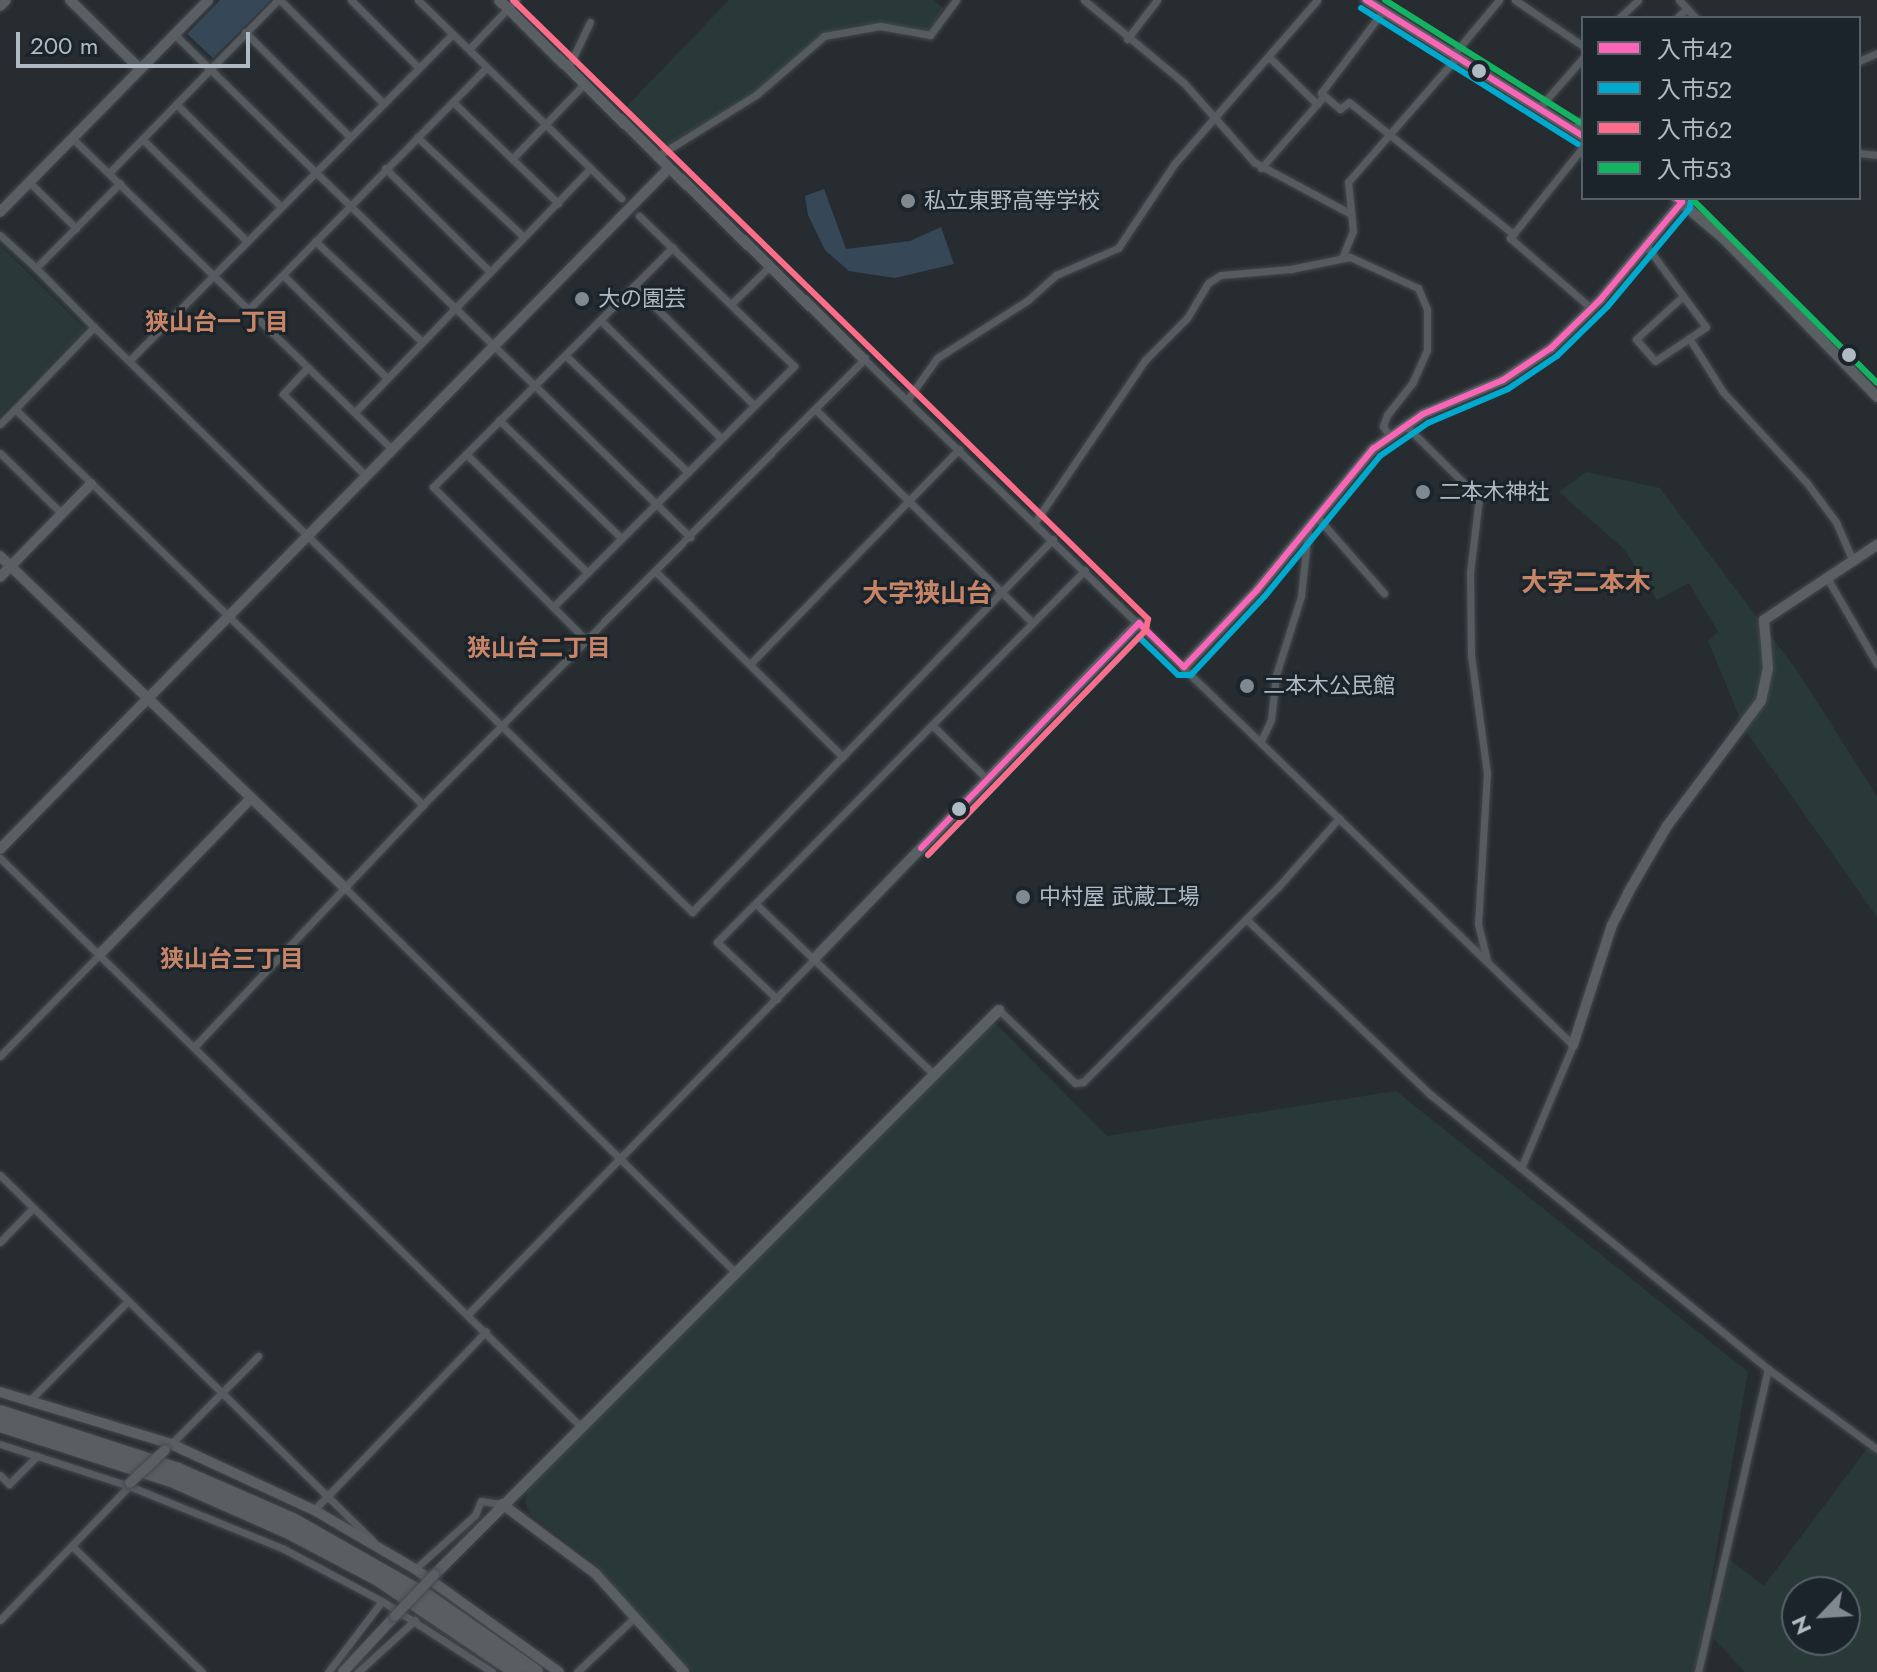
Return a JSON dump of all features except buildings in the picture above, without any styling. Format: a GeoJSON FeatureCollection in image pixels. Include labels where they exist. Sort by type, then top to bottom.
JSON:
{"type":"FeatureCollection","features":[{"type":"Feature","properties":{"kind":"highway"},"geometry":{"type":"LineString","coordinates":[[0,1412],[178,1470],[293,1520],[416,1589],[536,1672]]}},
{"type":"Feature","properties":{"kind":"highway"},"geometry":{"type":"LineString","coordinates":[[0,1425],[174,1481],[262,1519],[378,1579],[516,1672]]}},
{"type":"Feature","properties":{"kind":"street"},"geometry":{"type":"LineString","coordinates":[[0,6],[6,0]]}},
{"type":"Feature","properties":{"kind":"street"},"geometry":{"type":"LineString","coordinates":[[70,0],[140,69]]}},
{"type":"Feature","properties":{"kind":"street"},"geometry":{"type":"LineString","coordinates":[[0,212],[208,0]]}},
{"type":"Feature","properties":{"kind":"street"},"geometry":{"type":"LineString","coordinates":[[109,173],[279,0],[383,103]]}},
{"type":"Feature","properties":{"kind":"street"},"geometry":{"type":"LineString","coordinates":[[351,0],[419,68]]}},
{"type":"Feature","properties":{"kind":"street"},"geometry":{"type":"LineString","coordinates":[[418,0],[621,198]]}},
{"type":"Feature","properties":{"kind":"street"},"geometry":{"type":"LineString","coordinates":[[499,0],[668,169],[1573,1045]]}},
{"type":"Feature","properties":{"kind":"street"},"geometry":{"type":"LineString","coordinates":[[469,49],[509,11],[516,0]]}},
{"type":"Feature","properties":{"kind":"street"},"geometry":{"type":"LineString","coordinates":[[656,157],[756,95],[824,36],[880,26],[930,35],[956,0]]}},
{"type":"Feature","properties":{"kind":"street"},"geometry":{"type":"LineString","coordinates":[[1084,0],[1127,39],[1184,83],[1261,168],[1351,214]]}},
{"type":"Feature","properties":{"kind":"street"},"geometry":{"type":"LineString","coordinates":[[1127,39],[1157,0]]}},
{"type":"Feature","properties":{"kind":"street"},"geometry":{"type":"LineString","coordinates":[[907,400],[937,358],[1028,300],[1056,275],[1118,248],[1175,163],[1270,58],[1317,0]]}},
{"type":"Feature","properties":{"kind":"street"},"geometry":{"type":"LineString","coordinates":[[1366,0],[1578,132]]}},
{"type":"Feature","properties":{"kind":"street"},"geometry":{"type":"LineString","coordinates":[[1342,258],[1353,231],[1348,182],[1392,135],[1499,0]]}},
{"type":"Feature","properties":{"kind":"street"},"geometry":{"type":"LineString","coordinates":[[1515,0],[1581,45]]}},
{"type":"Feature","properties":{"kind":"street"},"geometry":{"type":"LineString","coordinates":[[1621,16],[1638,0]]}},
{"type":"Feature","properties":{"kind":"street"},"geometry":{"type":"LineString","coordinates":[[1679,0],[1694,16]]}},
{"type":"Feature","properties":{"kind":"street"},"geometry":{"type":"LineString","coordinates":[[1679,16],[1687,8]]}},
{"type":"Feature","properties":{"kind":"street"},"geometry":{"type":"LineString","coordinates":[[1383,11],[1320,89],[1324,96],[1340,109],[1349,102],[1513,234]]}},
{"type":"Feature","properties":{"kind":"street"},"geometry":{"type":"LineString","coordinates":[[568,68],[590,22]]}},
{"type":"Feature","properties":{"kind":"street"},"geometry":{"type":"LineString","coordinates":[[245,32],[350,137]]}},
{"type":"Feature","properties":{"kind":"street"},"geometry":{"type":"LineString","coordinates":[[174,34],[690,537]]}},
{"type":"Feature","properties":{"kind":"street"},"geometry":{"type":"LineString","coordinates":[[129,361],[453,34]]}},
{"type":"Feature","properties":{"kind":"street"},"geometry":{"type":"LineString","coordinates":[[1270,58],[1317,104]]}},
{"type":"Feature","properties":{"kind":"street"},"geometry":{"type":"LineString","coordinates":[[1539,108],[1581,60]]}},
{"type":"Feature","properties":{"kind":"street"},"geometry":{"type":"LineString","coordinates":[[249,309],[487,67]]}},
{"type":"Feature","properties":{"kind":"street"},"geometry":{"type":"LineString","coordinates":[[512,159],[584,84]]}},
{"type":"Feature","properties":{"kind":"street"},"geometry":{"type":"LineString","coordinates":[[1261,168],[1324,96]]}},
{"type":"Feature","properties":{"kind":"street"},"geometry":{"type":"LineString","coordinates":[[453,102],[558,203]]}},
{"type":"Feature","properties":{"kind":"street"},"geometry":{"type":"LineString","coordinates":[[176,104],[281,207]]}},
{"type":"Feature","properties":{"kind":"street"},"geometry":{"type":"LineString","coordinates":[[417,137],[524,237]]}},
{"type":"Feature","properties":{"kind":"street"},"geometry":{"type":"LineString","coordinates":[[72,138],[392,449]]}},
{"type":"Feature","properties":{"kind":"street"},"geometry":{"type":"LineString","coordinates":[[142,139],[247,241]]}},
{"type":"Feature","properties":{"kind":"street"},"geometry":{"type":"LineString","coordinates":[[1581,149],[1510,238],[1592,309]]}},
{"type":"Feature","properties":{"kind":"street"},"geometry":{"type":"LineString","coordinates":[[385,168],[490,272]]}},
{"type":"Feature","properties":{"kind":"street"},"geometry":{"type":"LineString","coordinates":[[355,412],[591,168]]}},
{"type":"Feature","properties":{"kind":"street"},"geometry":{"type":"LineString","coordinates":[[0,849],[668,169]]}},
{"type":"Feature","properties":{"kind":"street"},"geometry":{"type":"LineString","coordinates":[[29,182],[76,228]]}},
{"type":"Feature","properties":{"kind":"street"},"geometry":{"type":"LineString","coordinates":[[36,268],[120,183]]}},
{"type":"Feature","properties":{"kind":"street"},"geometry":{"type":"LineString","coordinates":[[1184,667],[1251,598],[1313,520],[1389,435],[1521,370],[1592,309],[1681,200]]}},
{"type":"Feature","properties":{"kind":"street"},"geometry":{"type":"LineString","coordinates":[[1683,200],[1877,397]]}},
{"type":"Feature","properties":{"kind":"street"},"geometry":{"type":"LineString","coordinates":[[553,607],[794,366],[639,216]]}},
{"type":"Feature","properties":{"kind":"street"},"geometry":{"type":"LineString","coordinates":[[0,235],[692,912],[1053,539]]}},
{"type":"Feature","properties":{"kind":"street"},"geometry":{"type":"LineString","coordinates":[[315,241],[422,342]]}},
{"type":"Feature","properties":{"kind":"street"},"geometry":{"type":"LineString","coordinates":[[1645,244],[1706,327],[1655,361],[1636,339],[1683,296]]}},
{"type":"Feature","properties":{"kind":"street"},"geometry":{"type":"LineString","coordinates":[[587,641],[433,487],[673,247]]}},
{"type":"Feature","properties":{"kind":"street"},"geometry":{"type":"LineString","coordinates":[[1035,522],[1137,372],[1187,318],[1208,283],[1229,274],[1291,269],[1342,258],[1409,280],[1425,298],[1427,350],[1413,382],[1387,415],[1383,426],[1389,435]]}},
{"type":"Feature","properties":{"kind":"street"},"geometry":{"type":"LineString","coordinates":[[731,304],[769,267]]}},
{"type":"Feature","properties":{"kind":"street"},"geometry":{"type":"LineString","coordinates":[[283,275],[387,378]]}},
{"type":"Feature","properties":{"kind":"street"},"geometry":{"type":"LineString","coordinates":[[634,286],[754,405]]}},
{"type":"Feature","properties":{"kind":"street"},"geometry":{"type":"LineString","coordinates":[[600,320],[721,438]]}},
{"type":"Feature","properties":{"kind":"street"},"geometry":{"type":"LineString","coordinates":[[0,424],[94,327]]}},
{"type":"Feature","properties":{"kind":"street"},"geometry":{"type":"LineString","coordinates":[[1689,338],[1723,392],[1822,502],[1852,559]]}},
{"type":"Feature","properties":{"kind":"street"},"geometry":{"type":"LineString","coordinates":[[565,355],[688,472]]}},
{"type":"Feature","properties":{"kind":"street"},"geometry":{"type":"LineString","coordinates":[[195,1046],[423,805],[864,359]]}},
{"type":"Feature","properties":{"kind":"street"},"geometry":{"type":"LineString","coordinates":[[308,367],[283,394],[366,476]]}},
{"type":"Feature","properties":{"kind":"street"},"geometry":{"type":"LineString","coordinates":[[15,409],[423,805]]}},
{"type":"Feature","properties":{"kind":"street"},"geometry":{"type":"LineString","coordinates":[[815,409],[1033,623]]}},
{"type":"Feature","properties":{"kind":"street"},"geometry":{"type":"LineString","coordinates":[[499,420],[621,538]]}},
{"type":"Feature","properties":{"kind":"street"},"geometry":{"type":"LineString","coordinates":[[1405,425],[1479,498],[1470,572],[1471,655],[1487,773],[1478,924],[1487,961]]}},
{"type":"Feature","properties":{"kind":"street"},"geometry":{"type":"LineString","coordinates":[[750,664],[959,449]]}},
{"type":"Feature","properties":{"kind":"street"},"geometry":{"type":"LineString","coordinates":[[0,453],[62,514]]}},
{"type":"Feature","properties":{"kind":"street"},"geometry":{"type":"LineString","coordinates":[[466,454],[587,572]]}},
{"type":"Feature","properties":{"kind":"street"},"geometry":{"type":"LineString","coordinates":[[0,577],[91,484]]}},
{"type":"Feature","properties":{"kind":"street"},"geometry":{"type":"LineString","coordinates":[[1313,520],[1384,593]]}},
{"type":"Feature","properties":{"kind":"street"},"geometry":{"type":"LineString","coordinates":[[1261,741],[1271,720],[1276,675],[1301,596],[1313,520]]}},
{"type":"Feature","properties":{"kind":"street"},"geometry":{"type":"LineString","coordinates":[[1522,1166],[1573,1045],[1612,925],[1634,882],[1667,826],[1761,701],[1768,669],[1764,620],[1877,545]]}},
{"type":"Feature","properties":{"kind":"street"},"geometry":{"type":"LineString","coordinates":[[0,556],[345,888],[735,1272]]}},
{"type":"Feature","properties":{"kind":"street"},"geometry":{"type":"LineString","coordinates":[[777,999],[717,942],[1085,570]]}},
{"type":"Feature","properties":{"kind":"street"},"geometry":{"type":"LineString","coordinates":[[655,571],[843,757]]}},
{"type":"Feature","properties":{"kind":"street"},"geometry":{"type":"LineString","coordinates":[[1826,576],[1877,664]]}},
{"type":"Feature","properties":{"kind":"street"},"geometry":{"type":"LineString","coordinates":[[469,1313],[1139,623]]}},
{"type":"Feature","properties":{"kind":"street"},"geometry":{"type":"LineString","coordinates":[[933,726],[987,779]]}},
{"type":"Feature","properties":{"kind":"street"},"geometry":{"type":"LineString","coordinates":[[0,1056],[250,799]]}},
{"type":"Feature","properties":{"kind":"street"},"geometry":{"type":"LineString","coordinates":[[343,1672],[502,1504],[932,1073],[999,1010],[1079,1084],[1246,919],[1339,818]]}},
{"type":"Feature","properties":{"kind":"street"},"geometry":{"type":"LineString","coordinates":[[0,858],[469,1313],[581,1427]]}},
{"type":"Feature","properties":{"kind":"street"},"geometry":{"type":"LineString","coordinates":[[756,904],[932,1073]]}},
{"type":"Feature","properties":{"kind":"street"},"geometry":{"type":"LineString","coordinates":[[1246,919],[1393,1061],[1768,1369],[1877,1449]]}},
{"type":"Feature","properties":{"kind":"street"},"geometry":{"type":"LineString","coordinates":[[0,1175],[380,1548]]}},
{"type":"Feature","properties":{"kind":"street"},"geometry":{"type":"LineString","coordinates":[[0,1242],[33,1208]]}},
{"type":"Feature","properties":{"kind":"street"},"geometry":{"type":"LineString","coordinates":[[30,1400],[128,1301]]}},
{"type":"Feature","properties":{"kind":"street"},"geometry":{"type":"LineString","coordinates":[[314,1510],[486,1331]]}},
{"type":"Feature","properties":{"kind":"street"},"geometry":{"type":"LineString","coordinates":[[0,1620],[258,1356]]}},
{"type":"Feature","properties":{"kind":"street"},"geometry":{"type":"LineString","coordinates":[[1698,1672],[1768,1369]]}},
{"type":"Feature","properties":{"kind":"street"},"geometry":{"type":"LineString","coordinates":[[0,1392],[168,1447],[314,1510],[415,1569],[559,1672]]}},
{"type":"Feature","properties":{"kind":"street"},"geometry":{"type":"LineString","coordinates":[[0,1444],[130,1485],[227,1523],[382,1601],[492,1672]]}},
{"type":"Feature","properties":{"kind":"street"},"geometry":{"type":"LineString","coordinates":[[0,1475],[9,1484],[37,1456]]}},
{"type":"Feature","properties":{"kind":"street"},"geometry":{"type":"LineString","coordinates":[[415,1569],[475,1515],[481,1501],[502,1504],[595,1573],[684,1672]]}},
{"type":"Feature","properties":{"kind":"street"},"geometry":{"type":"LineString","coordinates":[[72,1546],[202,1672]]}},
{"type":"Feature","properties":{"kind":"street"},"geometry":{"type":"LineString","coordinates":[[328,1672],[382,1601]]}},
{"type":"Feature","properties":{"kind":"street"},"geometry":{"type":"LineString","coordinates":[[577,1672],[635,1617]]}},
{"type":"Feature","properties":{"kind":"street"},"geometry":{"type":"LineString","coordinates":[[358,1672],[415,1620]]}},
{"type":"Feature","properties":{"kind":"shaded area"},"geometry":{"type":"Polygon","coordinates":[[[729,0],[934,0],[944,9],[929,33],[879,24],[852,25],[822,35],[756,93],[662,148],[624,109],[729,0]]]}},
{"type":"Feature","properties":{"kind":"shaded area"},"geometry":{"type":"Polygon","coordinates":[[[0,245],[85,329],[0,415],[0,245]]]}},
{"type":"Feature","properties":{"kind":"shaded area"},"geometry":{"type":"Polygon","coordinates":[[[1586,472],[1660,488],[1798,672],[1877,796],[1877,917],[1745,730],[1708,641],[1718,632],[1689,583],[1657,600],[1624,549],[1559,492],[1586,472]]]}},
{"type":"Feature","properties":{"kind":"shaded area"},"geometry":{"type":"Polygon","coordinates":[[[992,1020],[1107,1136],[1396,1091],[1748,1372],[1695,1672],[692,1672],[592,1561],[530,1514],[525,1503],[528,1489],[992,1020]]]}},
{"type":"Feature","properties":{"kind":"shaded area"},"geometry":{"type":"Polygon","coordinates":[[[1869,1446],[1877,1451],[1877,1672],[1745,1672],[1713,1638],[1730,1560],[1764,1586],[1869,1446]]]}},
{"type":"Feature","properties":{"kind":"water"},"geometry":{"type":"Polygon","coordinates":[[[220,0],[271,0],[213,58],[187,34],[220,0]]]}},
{"type":"Feature","properties":{"kind":"water"},"geometry":{"type":"Polygon","coordinates":[[[824,189],[846,249],[910,241],[941,227],[954,264],[895,278],[849,271],[825,250],[808,215],[805,196],[824,189]]]}},
{"type":"Feature","properties":{"kind":"transit line","name":"入市62"},"geometry":{"type":"LineString","coordinates":[[513,0],[1148,619],[1146,630],[928,855]]}},
{"type":"Feature","properties":{"kind":"transit line","name":"入市42"},"geometry":{"type":"LineString","coordinates":[[1366,0],[1581,135]]}},
{"type":"Feature","properties":{"kind":"transit line","name":"入市53"},"geometry":{"type":"LineString","coordinates":[[1385,0],[1581,123]]}},
{"type":"Feature","properties":{"kind":"transit line","name":"入市52"},"geometry":{"type":"LineString","coordinates":[[1361,8],[1578,144]]}},
{"type":"Feature","properties":{"kind":"transit line","name":"入市42"},"geometry":{"type":"LineString","coordinates":[[921,848],[1139,623],[1184,667],[1257,590],[1373,449],[1423,414],[1503,380],[1551,348],[1600,300],[1682,202],[1679,200]]}},
{"type":"Feature","properties":{"kind":"transit line","name":"入市52"},"geometry":{"type":"LineString","coordinates":[[928,855],[1139,637],[1178,675],[1191,675],[1265,596],[1380,456],[1428,423],[1508,389],[1557,356],[1608,306],[1690,208],[1691,200]]}},
{"type":"Feature","properties":{"kind":"transit line","name":"入市53"},"geometry":{"type":"LineString","coordinates":[[1693,200],[1877,383]]}},
{"type":"Feature","properties":{"kind":"place","name":"私立東野高等学校"},"geometry":{"type":"Point","coordinates":[908,201]}},
{"type":"Feature","properties":{"kind":"place","name":"大の園芸"},"geometry":{"type":"Point","coordinates":[582,299]}},
{"type":"Feature","properties":{"kind":"place","name":"二本木神社"},"geometry":{"type":"Point","coordinates":[1423,492]}},
{"type":"Feature","properties":{"kind":"place","name":"二本木公民館"},"geometry":{"type":"Point","coordinates":[1247,686]}},
{"type":"Feature","properties":{"kind":"place","name":"中村屋 武蔵工場"},"geometry":{"type":"Point","coordinates":[1023,897]}},
{"type":"Feature","properties":{"kind":"district","name":"狭山台一丁目"},"geometry":{"type":"Point","coordinates":[217,322]}},
{"type":"Feature","properties":{"kind":"district","name":"大字二本木"},"geometry":{"type":"Point","coordinates":[1586,583]}},
{"type":"Feature","properties":{"kind":"district","name":"大字狭山台"},"geometry":{"type":"Point","coordinates":[927,594]}},
{"type":"Feature","properties":{"kind":"district","name":"狭山台二丁目"},"geometry":{"type":"Point","coordinates":[539,648]}},
{"type":"Feature","properties":{"kind":"district","name":"狭山台三丁目"},"geometry":{"type":"Point","coordinates":[232,959]}}]}
